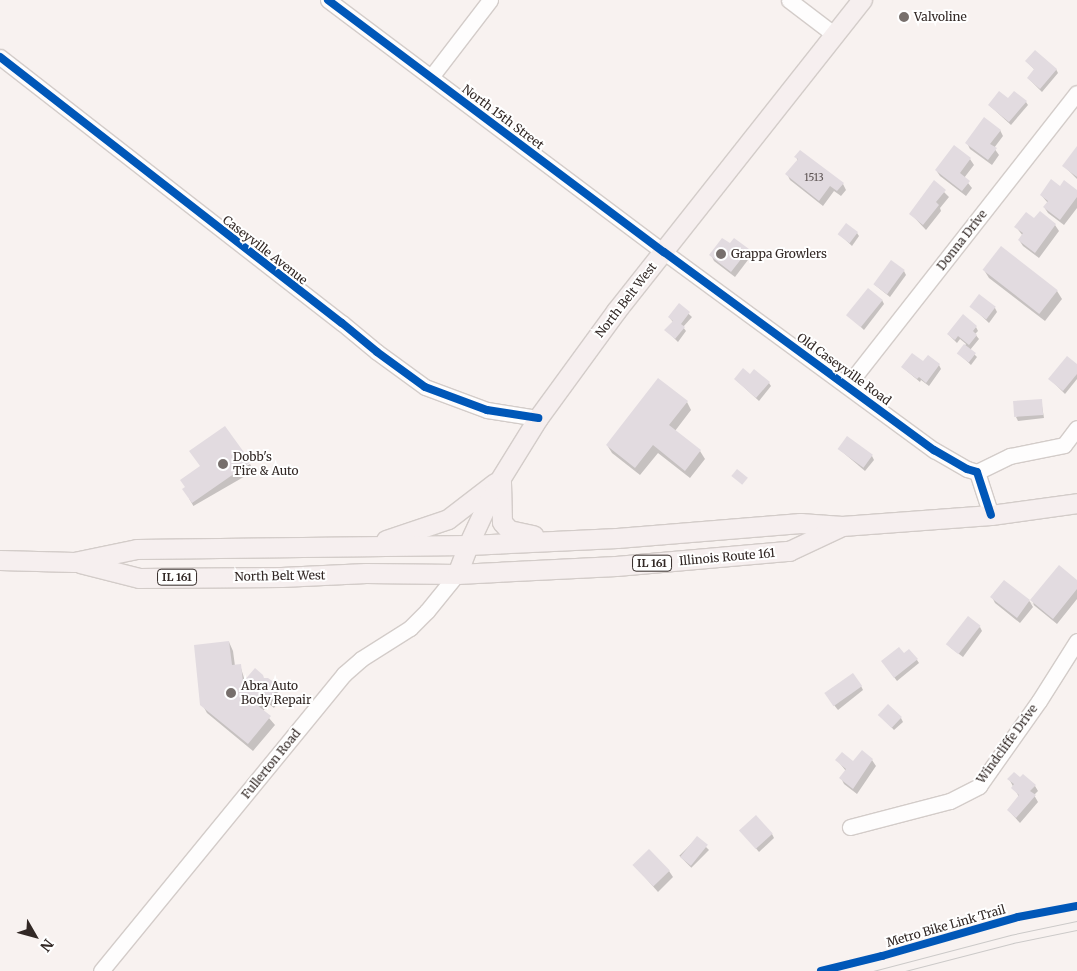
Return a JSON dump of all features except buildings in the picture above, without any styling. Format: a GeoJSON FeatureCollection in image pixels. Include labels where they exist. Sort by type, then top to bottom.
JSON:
{"type":"FeatureCollection","features":[{"type":"Feature","properties":{"kind":"main road","name":"North Belt West"},"geometry":{"type":"LineString","coordinates":[[0,560],[74,562],[139,578],[282,577],[366,573],[457,574],[468,545],[502,477],[538,418],[589,347],[862,0]]}},
{"type":"Feature","properties":{"kind":"main road"},"geometry":{"type":"LineString","coordinates":[[502,477],[500,513],[502,522],[509,530],[561,541]]}},
{"type":"Feature","properties":{"kind":"main road"},"geometry":{"type":"LineString","coordinates":[[364,547],[420,530],[448,519],[502,477]]}},
{"type":"Feature","properties":{"kind":"main road","name":"Illinois Route 161"},"geometry":{"type":"LineString","coordinates":[[468,545],[561,541],[800,523],[842,526],[990,515],[1077,503]]}},
{"type":"Feature","properties":{"kind":"main road","name":"Illinois Route 161"},"geometry":{"type":"LineString","coordinates":[[457,574],[616,566],[789,552],[842,526]]}},
{"type":"Feature","properties":{"kind":"main road","name":"North Belt West"},"geometry":{"type":"LineString","coordinates":[[74,562],[137,549],[468,545]]}},
{"type":"Feature","properties":{"kind":"street","name":"North 15th Street"},"geometry":{"type":"LineString","coordinates":[[328,0],[664,252]]}},
{"type":"Feature","properties":{"kind":"street"},"geometry":{"type":"LineString","coordinates":[[431,78],[490,0]]}},
{"type":"Feature","properties":{"kind":"street"},"geometry":{"type":"LineString","coordinates":[[789,0],[835,35]]}},
{"type":"Feature","properties":{"kind":"street","name":"Caseyville Avenue"},"geometry":{"type":"LineString","coordinates":[[0,57],[377,352],[425,387],[487,410],[538,418]]}},
{"type":"Feature","properties":{"kind":"street","name":"Donna Drive"},"geometry":{"type":"LineString","coordinates":[[847,386],[1077,93]]}},
{"type":"Feature","properties":{"kind":"street","name":"Old Caseyville Road"},"geometry":{"type":"LineString","coordinates":[[664,252],[934,450],[967,469],[977,472]]}},
{"type":"Feature","properties":{"kind":"street"},"geometry":{"type":"LineString","coordinates":[[990,515],[977,472],[1010,456],[1070,444],[1077,428]]}},
{"type":"Feature","properties":{"kind":"street","name":"Fullerton Road"},"geometry":{"type":"LineString","coordinates":[[101,971],[344,674],[361,659],[410,628],[427,611],[457,574]]}},
{"type":"Feature","properties":{"kind":"street","name":"Windcliffe Drive"},"geometry":{"type":"LineString","coordinates":[[850,827],[950,801],[979,786],[1039,701],[1077,641]]}},
{"type":"Feature","properties":{"kind":"tram line"},"geometry":{"type":"LineString","coordinates":[[873,971],[1010,935],[1077,921]]}},
{"type":"Feature","properties":{"kind":"tram line"},"geometry":{"type":"LineString","coordinates":[[905,971],[1013,943],[1077,930]]}},
{"type":"Feature","properties":{"kind":"cycle path"},"geometry":{"type":"LineString","coordinates":[[328,0],[664,252],[934,450],[967,469],[977,472],[991,515]]}},
{"type":"Feature","properties":{"kind":"cycle path"},"geometry":{"type":"LineString","coordinates":[[0,57],[377,352],[425,387],[487,410],[538,418]]}},
{"type":"Feature","properties":{"kind":"cycle path","name":"Metro Bike Link Trail"},"geometry":{"type":"LineString","coordinates":[[821,971],[882,956],[1018,917],[1077,906]]}},
{"type":"Feature","properties":{"kind":"place","name":"Valvoline"},"geometry":{"type":"Point","coordinates":[904,17]}},
{"type":"Feature","properties":{"kind":"place","name":"Grappa Growlers"},"geometry":{"type":"Point","coordinates":[721,254]}},
{"type":"Feature","properties":{"kind":"place","name":"Dobb's Tire & Auto"},"geometry":{"type":"Point","coordinates":[223,464]}},
{"type":"Feature","properties":{"kind":"place","name":"Abra Auto Body Repair"},"geometry":{"type":"Point","coordinates":[231,693]}}]}
